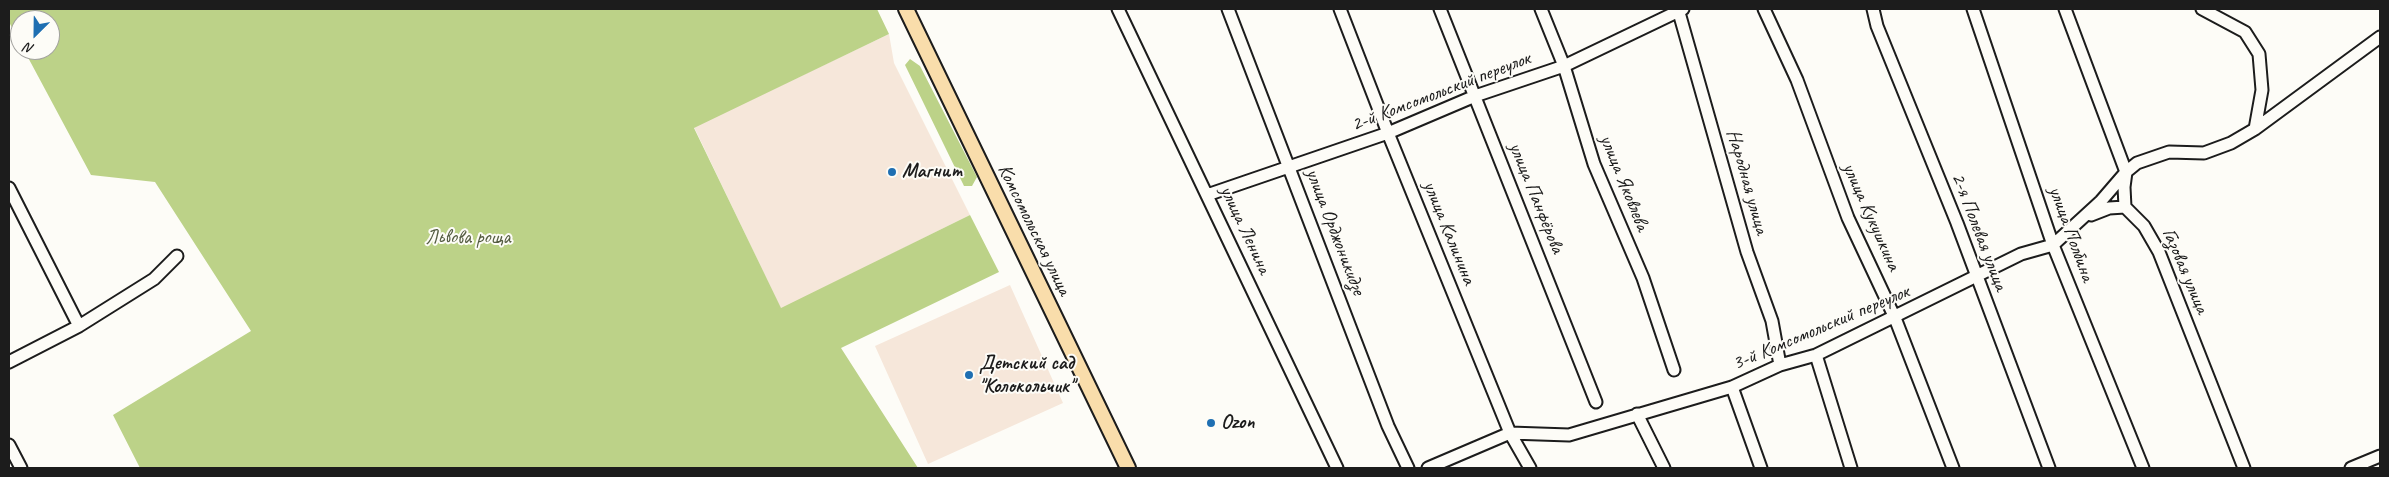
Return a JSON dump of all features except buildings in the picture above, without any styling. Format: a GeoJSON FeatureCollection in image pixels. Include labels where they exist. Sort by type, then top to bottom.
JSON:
{"type":"FeatureCollection","features":[{"type":"Feature","properties":{"kind":"main road","name":"Комсомольская улица"},"geometry":{"type":"LineString","coordinates":[[906,9],[1128,468]]}},
{"type":"Feature","properties":{"kind":"street","name":"улица Ленина"},"geometry":{"type":"LineString","coordinates":[[1118,9],[1337,468]]}},
{"type":"Feature","properties":{"kind":"street","name":"улица Орджоникидзе"},"geometry":{"type":"LineString","coordinates":[[1228,9],[1388,426],[1408,468]]}},
{"type":"Feature","properties":{"kind":"street","name":"улица Калинина"},"geometry":{"type":"LineString","coordinates":[[1340,9],[1388,133],[1510,433],[1530,468]]}},
{"type":"Feature","properties":{"kind":"street","name":"улица Панфёрова"},"geometry":{"type":"LineString","coordinates":[[1440,9],[1596,402]]}},
{"type":"Feature","properties":{"kind":"street","name":"улица Яковлева"},"geometry":{"type":"LineString","coordinates":[[1541,9],[1564,66],[1594,164],[1643,278],[1674,370]]}},
{"type":"Feature","properties":{"kind":"street","name":"2-й Комсомольский переулок"},"geometry":{"type":"LineString","coordinates":[[1207,195],[1388,133],[1476,96],[1564,66],[1680,9]]}},
{"type":"Feature","properties":{"kind":"street","name":"Народная улица"},"geometry":{"type":"LineString","coordinates":[[1680,9],[1747,252],[1772,321],[1780,365]]}},
{"type":"Feature","properties":{"kind":"street","name":"улица Кукушкина"},"geometry":{"type":"LineString","coordinates":[[1764,9],[1797,80],[1848,218],[1895,318],[1953,468]]}},
{"type":"Feature","properties":{"kind":"street","name":"2-я Полевая улица"},"geometry":{"type":"LineString","coordinates":[[1874,9],[1876,26],[1957,223],[1976,278],[2049,468]]}},
{"type":"Feature","properties":{"kind":"street","name":"улица Полбина"},"geometry":{"type":"LineString","coordinates":[[1973,9],[2054,245],[2143,468]]}},
{"type":"Feature","properties":{"kind":"street"},"geometry":{"type":"LineString","coordinates":[[2065,9],[2126,172],[2124,187],[2125,207],[2109,208],[2085,217]]}},
{"type":"Feature","properties":{"kind":"street"},"geometry":{"type":"LineString","coordinates":[[2202,9],[2245,32],[2259,54],[2262,90],[2255,129]]}},
{"type":"Feature","properties":{"kind":"street"},"geometry":{"type":"LineString","coordinates":[[2255,129],[2380,37]]}},
{"type":"Feature","properties":{"kind":"street","name":"3-й Комсомольский переулок"},"geometry":{"type":"LineString","coordinates":[[1428,468],[1510,433],[1569,435],[1732,387],[1780,365],[1816,355],[1895,318],[2021,254],[2054,245],[2102,201],[2126,172],[2137,162],[2169,152],[2204,153],[2231,143],[2255,129]]}},
{"type":"Feature","properties":{"kind":"street"},"geometry":{"type":"LineString","coordinates":[[9,188],[79,326]]}},
{"type":"Feature","properties":{"kind":"street","name":"Газовая улица"},"geometry":{"type":"LineString","coordinates":[[2125,207],[2144,226],[2158,252],[2244,468]]}},
{"type":"Feature","properties":{"kind":"street"},"geometry":{"type":"LineString","coordinates":[[9,362],[79,326],[154,279],[178,256]]}},
{"type":"Feature","properties":{"kind":"street"},"geometry":{"type":"LineString","coordinates":[[1816,355],[1851,468]]}},
{"type":"Feature","properties":{"kind":"street"},"geometry":{"type":"LineString","coordinates":[[1732,387],[1761,468]]}},
{"type":"Feature","properties":{"kind":"street"},"geometry":{"type":"LineString","coordinates":[[1637,414],[1664,468]]}},
{"type":"Feature","properties":{"kind":"street"},"geometry":{"type":"LineString","coordinates":[[9,445],[21,468]]}},
{"type":"Feature","properties":{"kind":"street"},"geometry":{"type":"LineString","coordinates":[[2351,468],[2380,456]]}},
{"type":"Feature","properties":{"kind":"shaded area"},"geometry":{"type":"Polygon","coordinates":[[[889,34],[894,63],[970,215],[781,309],[694,127],[889,34]]]}},
{"type":"Feature","properties":{"kind":"shaded area","name":"Детский сад \"Колокольчик\""},"geometry":{"type":"Polygon","coordinates":[[[1010,285],[1063,403],[928,464],[875,346],[1010,285]]]}},
{"type":"Feature","properties":{"kind":"green space","name":"Львова роща"},"geometry":{"type":"Polygon","coordinates":[[[9,9],[877,9],[889,34],[694,128],[781,308],[970,215],[999,272],[841,348],[918,468],[140,468],[113,415],[251,331],[155,182],[91,175],[29,60],[60,60],[60,10],[10,10],[10,24],[9,9]]]}},
{"type":"Feature","properties":{"kind":"green space"},"geometry":{"type":"Polygon","coordinates":[[[910,59],[920,66],[977,177],[972,186],[964,186],[905,65],[910,59]]]}},
{"type":"Feature","properties":{"kind":"place","name":"Магнит"},"geometry":{"type":"Point","coordinates":[892,172]}},
{"type":"Feature","properties":{"kind":"place","name":"Детский сад \"Колокольчик\""},"geometry":{"type":"Point","coordinates":[969,375]}},
{"type":"Feature","properties":{"kind":"place","name":"Ozon"},"geometry":{"type":"Point","coordinates":[1211,423]}}]}
